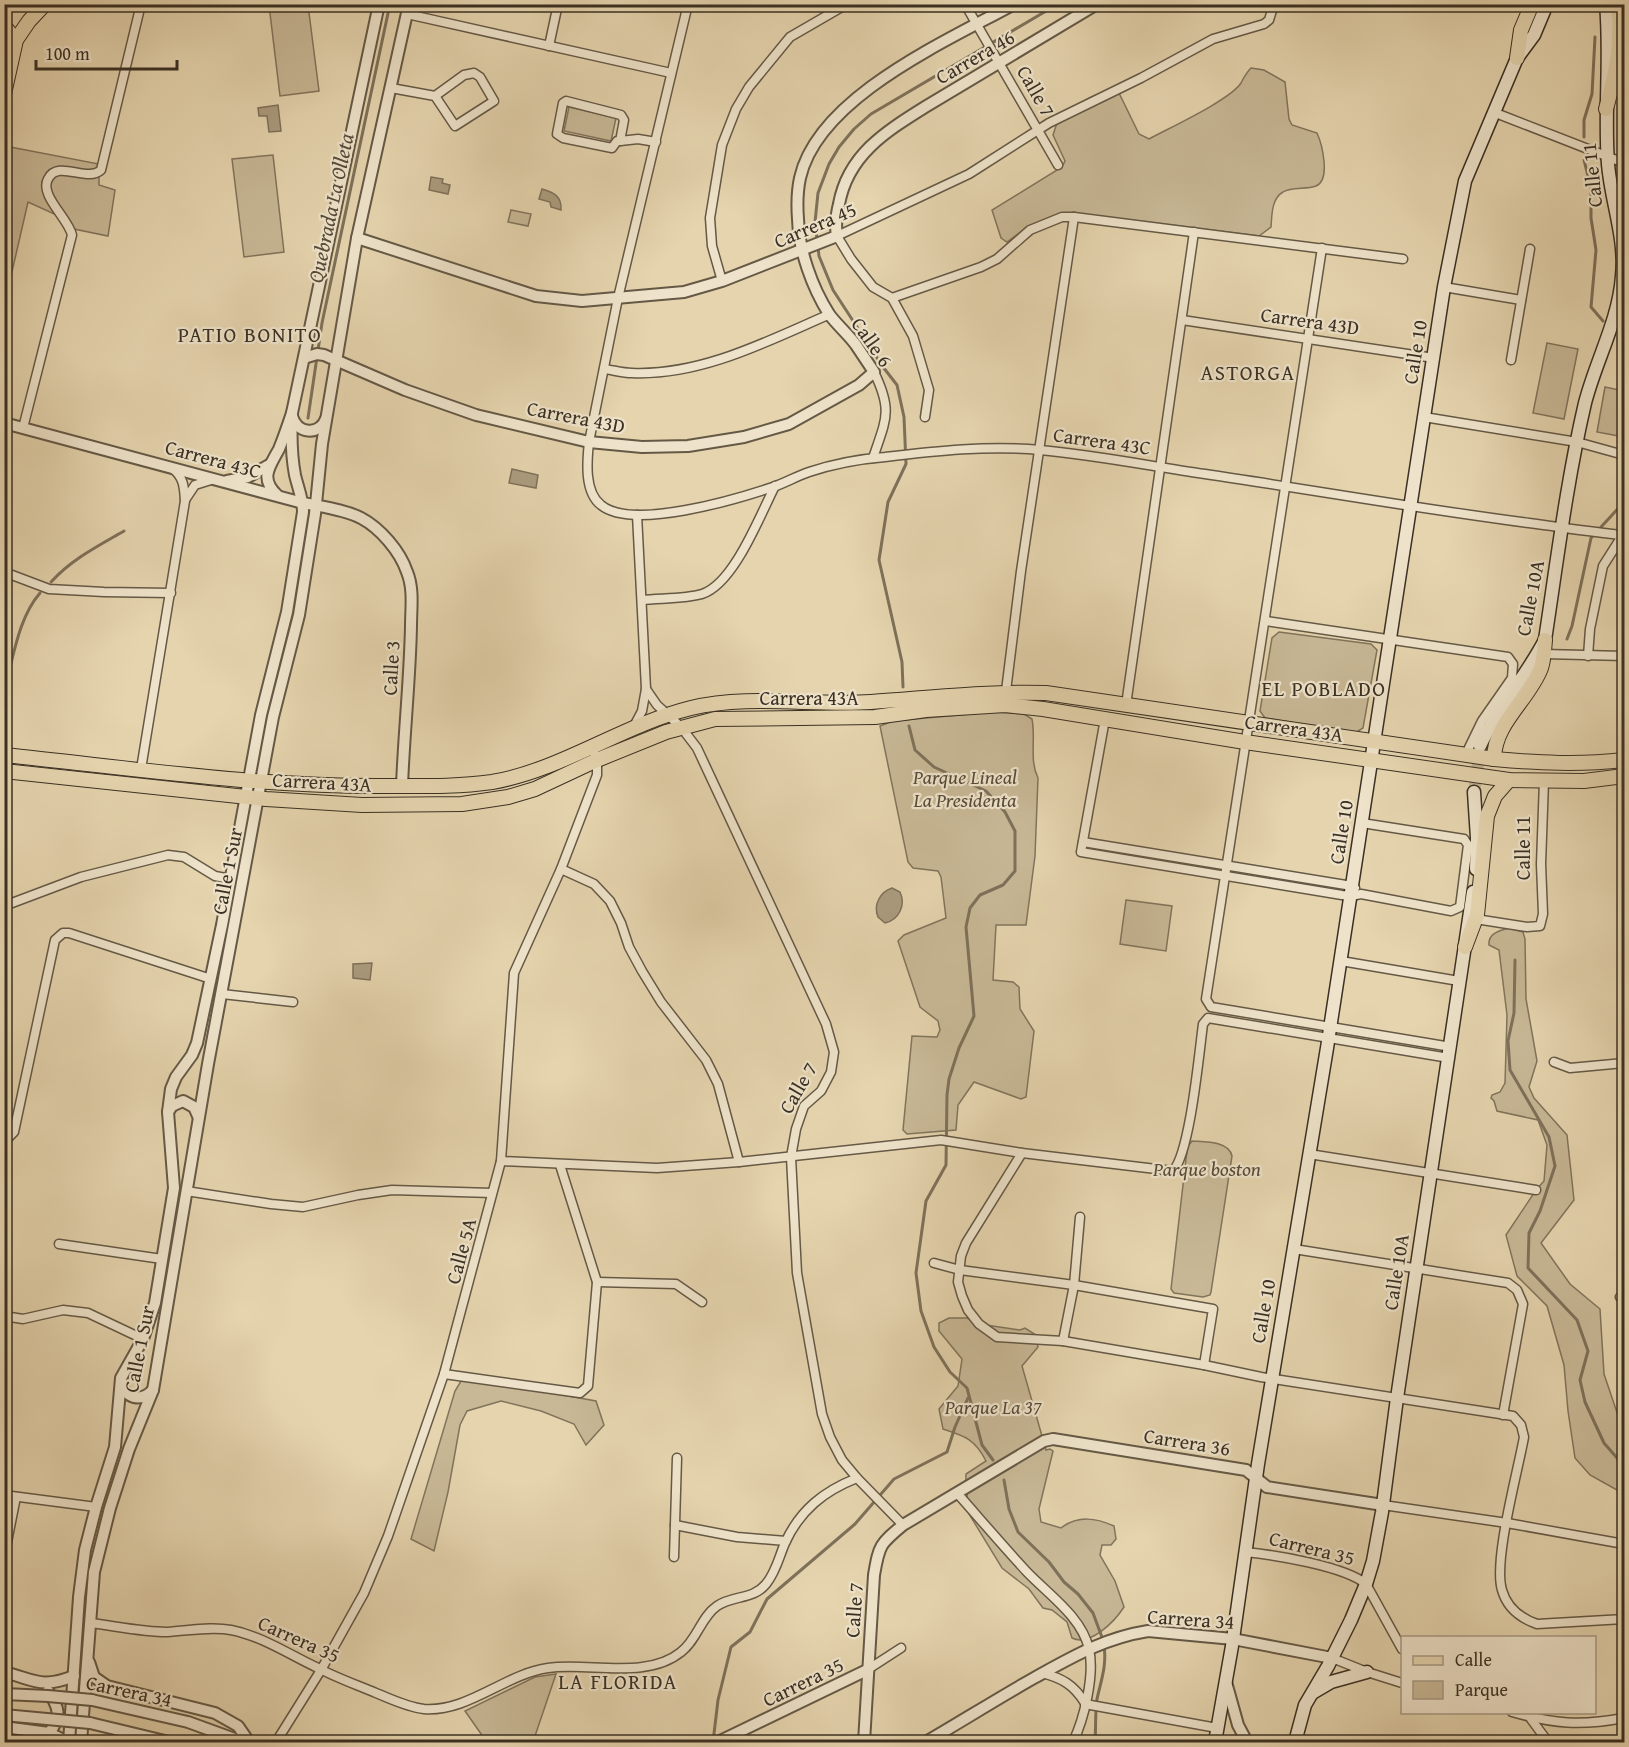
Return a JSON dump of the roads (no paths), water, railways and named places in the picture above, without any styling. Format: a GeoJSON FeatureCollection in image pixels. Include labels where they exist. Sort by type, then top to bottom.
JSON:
{"type":"FeatureCollection","features":[{"type":"Feature","properties":{"kind":"main road"},"geometry":{"type":"LineString","coordinates":[[4,94],[16,40],[45,4]]}},
{"type":"Feature","properties":{"kind":"main road"},"geometry":{"type":"LineString","coordinates":[[1517,58],[1521,30],[1532,4]]}},
{"type":"Feature","properties":{"kind":"main road","name":"Calle 10"},"geometry":{"type":"LineString","coordinates":[[1215,1743],[1293,1249],[1341,961],[1355,892],[1371,759],[1444,287],[1465,182],[1517,58],[1534,35],[1547,4]]}},
{"type":"Feature","properties":{"kind":"main road","name":"Calle 11"},"geometry":{"type":"LineString","coordinates":[[1577,442],[1589,387],[1615,315],[1624,275],[1607,156],[1608,24],[1606,4]]}},
{"type":"Feature","properties":{"kind":"main road"},"geometry":{"type":"LineString","coordinates":[[1606,109],[1617,68],[1620,31],[1619,4]]}},
{"type":"Feature","properties":{"kind":"main road"},"geometry":{"type":"LineString","coordinates":[[4,26],[16,40]]}},
{"type":"Feature","properties":{"kind":"main road","name":"Calle 10A"},"geometry":{"type":"LineString","coordinates":[[1480,746],[1489,728],[1544,647],[1577,442]]}},
{"type":"Feature","properties":{"kind":"main road"},"geometry":{"type":"LineString","coordinates":[[1494,759],[1497,740],[1504,725],[1533,684],[1541,668],[1544,647]]}},
{"type":"Feature","properties":{"kind":"main road","name":"Carrera 43A"},"geometry":{"type":"LineString","coordinates":[[4,755],[255,782],[402,786],[493,782],[530,772],[668,715],[691,708],[730,702],[762,701],[807,704],[873,702],[1006,691],[1046,693],[1465,756],[1553,764],[1624,760]]}},
{"type":"Feature","properties":{"kind":"main road","name":"Carrera 43A"},"geometry":{"type":"LineString","coordinates":[[4,771],[252,798],[399,805],[481,802],[536,789],[597,760],[681,727],[728,718],[875,717],[926,710],[1005,705],[1509,780],[1591,781],[1624,776]]}},
{"type":"Feature","properties":{"kind":"main road"},"geometry":{"type":"LineString","coordinates":[[1465,947],[1477,915],[1487,816],[1495,796],[1509,780]]}},
{"type":"Feature","properties":{"kind":"main road","name":"Calle 10A"},"geometry":{"type":"LineString","coordinates":[[1295,1743],[1303,1712],[1332,1658],[1366,1584],[1383,1505],[1476,865],[1474,792]]}},
{"type":"Feature","properties":{"kind":"main road"},"geometry":{"type":"LineString","coordinates":[[1311,1695],[1331,1682],[1367,1672]]}},
{"type":"Feature","properties":{"kind":"street"},"geometry":{"type":"LineString","coordinates":[[23,428],[72,235],[66,221],[47,193],[46,182],[53,173],[62,171],[93,174],[101,170],[141,4]]}},
{"type":"Feature","properties":{"kind":"street","name":"Calle 1 Sur"},"geometry":{"type":"LineString","coordinates":[[268,465],[279,449],[292,413],[379,4]]}},
{"type":"Feature","properties":{"kind":"street"},"geometry":{"type":"LineString","coordinates":[[549,46],[558,4]]}},
{"type":"Feature","properties":{"kind":"street"},"geometry":{"type":"LineString","coordinates":[[722,281],[712,246],[710,218],[722,145],[736,109],[749,87],[790,37],[847,4]]}},
{"type":"Feature","properties":{"kind":"street","name":"Calle 7"},"geometry":{"type":"LineString","coordinates":[[965,4],[1058,165]]}},
{"type":"Feature","properties":{"kind":"street","name":"Carrera 46"},"geometry":{"type":"LineString","coordinates":[[806,249],[797,203],[800,177],[810,154],[825,130],[842,110],[887,74],[1014,4]]}},
{"type":"Feature","properties":{"kind":"street","name":"Carrera 46"},"geometry":{"type":"LineString","coordinates":[[835,237],[842,188],[854,163],[874,142],[899,124],[1097,4]]}},
{"type":"Feature","properties":{"kind":"street","name":"Carrera 45"},"geometry":{"type":"LineString","coordinates":[[357,238],[536,296],[582,301],[684,292],[722,281],[835,237],[969,174],[1037,130],[1213,39],[1254,28],[1269,20],[1274,4]]}},
{"type":"Feature","properties":{"kind":"street"},"geometry":{"type":"LineString","coordinates":[[589,442],[618,298],[688,5]]}},
{"type":"Feature","properties":{"kind":"street"},"geometry":{"type":"LineString","coordinates":[[408,9],[549,46],[671,73]]}},
{"type":"Feature","properties":{"kind":"street","name":"Calle 1 Sur"},"geometry":{"type":"LineString","coordinates":[[81,1743],[94,1572],[98,1550],[129,1449],[153,1390],[198,1118],[222,994],[252,798],[299,615],[327,416],[357,238],[408,9]]}},
{"type":"Feature","properties":{"kind":"street"},"geometry":{"type":"LineString","coordinates":[[391,88],[435,96],[455,126],[494,101],[480,77],[474,72],[464,75],[435,96]]}},
{"type":"Feature","properties":{"kind":"street"},"geometry":{"type":"LineString","coordinates":[[620,141],[624,120],[621,115],[569,101],[563,104],[556,135],[563,138],[612,148],[617,141],[620,141],[638,139],[656,142]]}},
{"type":"Feature","properties":{"kind":"street"},"geometry":{"type":"LineString","coordinates":[[1493,112],[1624,163]]}},
{"type":"Feature","properties":{"kind":"street"},"geometry":{"type":"LineString","coordinates":[[892,298],[981,267],[997,258],[1030,230],[1062,217],[1402,259]]}},
{"type":"Feature","properties":{"kind":"street"},"geometry":{"type":"LineString","coordinates":[[1006,691],[1074,217]]}},
{"type":"Feature","properties":{"kind":"street"},"geometry":{"type":"LineString","coordinates":[[1126,705],[1194,232]]}},
{"type":"Feature","properties":{"kind":"street","name":"Calle 6"},"geometry":{"type":"LineString","coordinates":[[835,237],[873,288],[892,298],[913,336],[929,390],[925,417]]}},
{"type":"Feature","properties":{"kind":"street"},"geometry":{"type":"LineString","coordinates":[[501,1161],[657,1168],[791,1157],[944,1140],[1022,1153],[1173,1171],[1179,1165],[1187,1135],[1206,1021],[1206,999],[1224,875],[1266,621],[1322,248]]}},
{"type":"Feature","properties":{"kind":"street","name":"Calle 6"},"geometry":{"type":"LineString","coordinates":[[806,249],[830,314],[856,345],[874,372],[884,393],[887,411],[873,458]]}},
{"type":"Feature","properties":{"kind":"street"},"geometry":{"type":"LineString","coordinates":[[1511,360],[1530,249]]}},
{"type":"Feature","properties":{"kind":"street"},"geometry":{"type":"LineString","coordinates":[[1444,287],[1521,300]]}},
{"type":"Feature","properties":{"kind":"street"},"geometry":{"type":"LineString","coordinates":[[604,369],[632,373],[669,371],[704,363],[747,350],[830,314]]}},
{"type":"Feature","properties":{"kind":"street","name":"Carrera 43D"},"geometry":{"type":"LineString","coordinates":[[1182,320],[1434,358]]}},
{"type":"Feature","properties":{"kind":"street","name":"Carrera 43D"},"geometry":{"type":"LineString","coordinates":[[304,358],[317,354],[331,357],[337,362],[405,390],[476,414],[589,442],[642,447],[688,446],[744,437],[789,424],[859,385],[874,372]]}},
{"type":"Feature","properties":{"kind":"street"},"geometry":{"type":"LineString","coordinates":[[292,413],[293,420],[304,431],[319,429],[325,423],[327,416]]}},
{"type":"Feature","properties":{"kind":"street","name":"Calle 1 Sur"},"geometry":{"type":"LineString","coordinates":[[255,782],[261,715],[287,612],[303,502],[295,473],[291,443],[292,413]]}},
{"type":"Feature","properties":{"kind":"street"},"geometry":{"type":"LineString","coordinates":[[1424,417],[1577,442],[1624,455]]}},
{"type":"Feature","properties":{"kind":"street","name":"Carrera 43C"},"geometry":{"type":"LineString","coordinates":[[4,423],[277,496],[343,511],[360,518],[383,536],[399,554]]}},
{"type":"Feature","properties":{"kind":"street","name":"Carrera 43C"},"geometry":{"type":"LineString","coordinates":[[589,442],[588,477],[592,493],[598,503],[608,510],[637,515],[675,512],[699,507],[852,461],[997,448],[1039,450],[1286,486],[1409,507],[1623,534]]}},
{"type":"Feature","properties":{"kind":"street"},"geometry":{"type":"LineString","coordinates":[[185,501],[195,485],[201,482],[248,477],[268,465]]}},
{"type":"Feature","properties":{"kind":"street"},"geometry":{"type":"LineString","coordinates":[[268,465],[269,485],[277,496]]}},
{"type":"Feature","properties":{"kind":"street"},"geometry":{"type":"LineString","coordinates":[[141,769],[185,501],[183,480],[180,474],[170,466]]}},
{"type":"Feature","properties":{"kind":"street"},"geometry":{"type":"LineString","coordinates":[[642,600],[702,594],[720,584],[728,574],[775,486]]}},
{"type":"Feature","properties":{"kind":"street"},"geometry":{"type":"LineString","coordinates":[[633,729],[642,711],[646,689],[637,515]]}},
{"type":"Feature","properties":{"kind":"street"},"geometry":{"type":"LineString","coordinates":[[1604,533],[1611,553]]}},
{"type":"Feature","properties":{"kind":"street"},"geometry":{"type":"LineString","coordinates":[[1588,656],[1598,585],[1603,566],[1623,534]]}},
{"type":"Feature","properties":{"kind":"street","name":"Calle 3"},"geometry":{"type":"LineString","coordinates":[[399,554],[411,586],[412,601],[411,655],[402,786]]}},
{"type":"Feature","properties":{"kind":"street"},"geometry":{"type":"LineString","coordinates":[[4,572],[49,589],[171,593]]}},
{"type":"Feature","properties":{"kind":"street"},"geometry":{"type":"LineString","coordinates":[[1266,621],[1508,657],[1513,664],[1512,678],[1482,721],[1465,756]]}},
{"type":"Feature","properties":{"kind":"street"},"geometry":{"type":"LineString","coordinates":[[1544,647],[1588,656],[1624,656]]}},
{"type":"Feature","properties":{"kind":"street"},"geometry":{"type":"LineString","coordinates":[[646,689],[657,705],[668,715]]}},
{"type":"Feature","properties":{"kind":"street","name":"Calle 7"},"geometry":{"type":"LineString","coordinates":[[668,715],[681,727],[697,748],[735,834],[826,1024],[834,1052],[831,1072],[821,1091],[804,1106],[796,1129],[791,1157],[797,1273],[822,1414],[830,1437],[842,1460],[903,1525]]}},
{"type":"Feature","properties":{"kind":"street"},"geometry":{"type":"LineString","coordinates":[[1105,719],[1081,852],[1224,875],[1355,892]]}},
{"type":"Feature","properties":{"kind":"street"},"geometry":{"type":"LineString","coordinates":[[592,746],[597,760]]}},
{"type":"Feature","properties":{"kind":"street","name":"Calle 5A"},"geometry":{"type":"LineString","coordinates":[[276,1743],[321,1670],[364,1593],[388,1536],[444,1374],[501,1161],[514,973],[561,869],[597,775],[597,760]]}},
{"type":"Feature","properties":{"kind":"street","name":"Calle 11"},"geometry":{"type":"LineString","coordinates":[[1477,915],[1482,920],[1527,927],[1540,926],[1543,914],[1541,864],[1544,781]]}},
{"type":"Feature","properties":{"kind":"street","name":"Calle 1 Sur"},"geometry":{"type":"LineString","coordinates":[[68,1743],[81,1574],[96,1507],[115,1447],[121,1378],[143,1339],[155,1303],[174,1188],[168,1112],[171,1089],[197,1043],[231,879],[252,798]]}},
{"type":"Feature","properties":{"kind":"street"},"geometry":{"type":"LineString","coordinates":[[1083,842],[1226,864],[1355,892],[1451,911],[1457,910],[1460,906],[1468,845],[1464,839],[1362,823]]}},
{"type":"Feature","properties":{"kind":"street"},"geometry":{"type":"LineString","coordinates":[[4,906],[81,877],[168,855],[184,857],[215,876],[231,879]]}},
{"type":"Feature","properties":{"kind":"street"},"geometry":{"type":"LineString","coordinates":[[561,869],[594,884],[610,901],[629,947],[642,971],[661,1002],[706,1060],[718,1084],[739,1162]]}},
{"type":"Feature","properties":{"kind":"street"},"geometry":{"type":"LineString","coordinates":[[4,1142],[14,1132],[55,940],[63,933],[211,979]]}},
{"type":"Feature","properties":{"kind":"street"},"geometry":{"type":"LineString","coordinates":[[1341,961],[1459,981]]}},
{"type":"Feature","properties":{"kind":"street"},"geometry":{"type":"LineString","coordinates":[[222,994],[293,1002]]}},
{"type":"Feature","properties":{"kind":"street"},"geometry":{"type":"LineString","coordinates":[[1206,999],[1211,1007],[1330,1033],[1450,1052]]}},
{"type":"Feature","properties":{"kind":"street"},"geometry":{"type":"LineString","coordinates":[[1206,1021],[1330,1033]]}},
{"type":"Feature","properties":{"kind":"street"},"geometry":{"type":"LineString","coordinates":[[1554,1062],[1570,1068],[1624,1063]]}},
{"type":"Feature","properties":{"kind":"street"},"geometry":{"type":"LineString","coordinates":[[168,1112],[172,1106],[183,1101],[194,1107],[198,1118]]}},
{"type":"Feature","properties":{"kind":"street"},"geometry":{"type":"LineString","coordinates":[[1022,1153],[966,1243],[961,1256],[958,1282],[968,1310],[988,1332],[997,1337],[1063,1341],[1272,1378],[1513,1416],[1521,1425],[1524,1437],[1502,1550],[1501,1589],[1507,1603],[1526,1620],[1537,1624],[1624,1619]]}},
{"type":"Feature","properties":{"kind":"street"},"geometry":{"type":"LineString","coordinates":[[1309,1154],[1536,1190]]}},
{"type":"Feature","properties":{"kind":"street"},"geometry":{"type":"LineString","coordinates":[[444,1374],[580,1393],[588,1386],[597,1282],[560,1165]]}},
{"type":"Feature","properties":{"kind":"street"},"geometry":{"type":"LineString","coordinates":[[186,1191],[303,1207],[392,1190],[492,1193]]}},
{"type":"Feature","properties":{"kind":"street"},"geometry":{"type":"LineString","coordinates":[[1063,1341],[1074,1284],[1080,1216]]}},
{"type":"Feature","properties":{"kind":"street"},"geometry":{"type":"LineString","coordinates":[[59,1244],[162,1259]]}},
{"type":"Feature","properties":{"kind":"street"},"geometry":{"type":"LineString","coordinates":[[1293,1249],[1508,1283],[1518,1290],[1523,1304],[1503,1415]]}},
{"type":"Feature","properties":{"kind":"street"},"geometry":{"type":"LineString","coordinates":[[934,1263],[960,1270],[1074,1284],[1213,1309],[1204,1365]]}},
{"type":"Feature","properties":{"kind":"street"},"geometry":{"type":"LineString","coordinates":[[597,1282],[676,1284],[702,1302]]}},
{"type":"Feature","properties":{"kind":"street"},"geometry":{"type":"LineString","coordinates":[[4,1316],[23,1319],[63,1310],[88,1313],[143,1339]]}},
{"type":"Feature","properties":{"kind":"street"},"geometry":{"type":"LineString","coordinates":[[121,1378],[123,1390],[132,1397],[144,1397],[153,1390]]}},
{"type":"Feature","properties":{"kind":"street","name":"Carrera 36"},"geometry":{"type":"LineString","coordinates":[[878,1552],[882,1542],[903,1525],[1044,1441],[1053,1438],[1246,1470],[1267,1487],[1507,1523],[1624,1544]]}},
{"type":"Feature","properties":{"kind":"street"},"geometry":{"type":"LineString","coordinates":[[674,1557],[677,1458]]}},
{"type":"Feature","properties":{"kind":"street","name":"Carrera 35"},"geometry":{"type":"LineString","coordinates":[[90,1623],[164,1632],[209,1628],[230,1630],[258,1639],[321,1670],[405,1704],[423,1709],[443,1708],[547,1668],[623,1668],[645,1666],[670,1659],[682,1652],[708,1614],[718,1605],[760,1591],[775,1571],[786,1541],[812,1503],[824,1494],[857,1478]]}},
{"type":"Feature","properties":{"kind":"street"},"geometry":{"type":"LineString","coordinates":[[957,1493],[1027,1572],[1072,1617],[1094,1646],[1091,1660],[1090,1704],[1073,1743]]}},
{"type":"Feature","properties":{"kind":"street"},"geometry":{"type":"LineString","coordinates":[[4,1495],[96,1507]]}},
{"type":"Feature","properties":{"kind":"street"},"geometry":{"type":"LineString","coordinates":[[4,1557],[16,1497]]}},
{"type":"Feature","properties":{"kind":"street"},"geometry":{"type":"LineString","coordinates":[[675,1525],[737,1537],[786,1541]]}},
{"type":"Feature","properties":{"kind":"street","name":"Calle 7"},"geometry":{"type":"LineString","coordinates":[[864,1743],[867,1670],[874,1575],[878,1552]]}},
{"type":"Feature","properties":{"kind":"street","name":"Carrera 35"},"geometry":{"type":"LineString","coordinates":[[1245,1552],[1334,1569],[1358,1577],[1366,1584],[1401,1647]]}},
{"type":"Feature","properties":{"kind":"street","name":"Carrera 34"},"geometry":{"type":"LineString","coordinates":[[926,1743],[1094,1646],[1148,1631],[1233,1639],[1332,1658],[1401,1683]]}},
{"type":"Feature","properties":{"kind":"street","name":"Carrera 35"},"geometry":{"type":"LineString","coordinates":[[720,1742],[867,1670],[901,1648]]}},
{"type":"Feature","properties":{"kind":"street"},"geometry":{"type":"LineString","coordinates":[[88,1658],[94,1677],[100,1683],[215,1713],[238,1726],[249,1743]]}},
{"type":"Feature","properties":{"kind":"street"},"geometry":{"type":"LineString","coordinates":[[4,1672],[42,1683],[54,1683],[74,1676]]}},
{"type":"Feature","properties":{"kind":"street"},"geometry":{"type":"LineString","coordinates":[[1042,1674],[1063,1679],[1090,1704],[1217,1728]]}},
{"type":"Feature","properties":{"kind":"street","name":"Calle 10"},"geometry":{"type":"LineString","coordinates":[[1226,1682],[1238,1725],[1247,1743]]}},
{"type":"Feature","properties":{"kind":"street"},"geometry":{"type":"LineString","coordinates":[[42,1683],[59,1714],[49,1733]]}},
{"type":"Feature","properties":{"kind":"street","name":"Carrera 34"},"geometry":{"type":"LineString","coordinates":[[4,1694],[92,1700],[188,1722],[243,1743]]}},
{"type":"Feature","properties":{"kind":"street"},"geometry":{"type":"LineString","coordinates":[[1515,1714],[1531,1719],[1575,1725],[1624,1718]]}},
{"type":"Feature","properties":{"kind":"street","name":"Carrera 34"},"geometry":{"type":"LineString","coordinates":[[4,1715],[90,1723],[169,1743]]}},
{"type":"Feature","properties":{"kind":"street"},"geometry":{"type":"LineString","coordinates":[[1531,1719],[1550,1743]]}},
{"type":"Feature","properties":{"kind":"street"},"geometry":{"type":"LineString","coordinates":[[1550,1743],[1553,1722]]}},
{"type":"Feature","properties":{"kind":"street"},"geometry":{"type":"LineString","coordinates":[[4,1727],[49,1733],[68,1743]]}},
{"type":"Feature","properties":{"kind":"waterway","name":"Quebrada La Olleta"},"geometry":{"type":"LineString","coordinates":[[308,418],[322,323],[390,4]]}},
{"type":"Feature","properties":{"kind":"waterway"},"geometry":{"type":"LineString","coordinates":[[903,687],[902,662],[879,560],[888,502],[906,464],[904,417],[897,385],[833,290],[819,256],[815,222],[818,193],[829,164],[839,147],[871,114],[1058,4]]}},
{"type":"Feature","properties":{"kind":"waterway"},"geometry":{"type":"LineString","coordinates":[[1584,137],[1584,120],[1592,94],[1595,37]]}},
{"type":"Feature","properties":{"kind":"waterway"},"geometry":{"type":"LineString","coordinates":[[1584,160],[1591,188],[1591,218],[1596,250],[1591,307],[1603,321]]}},
{"type":"Feature","properties":{"kind":"waterway"},"geometry":{"type":"LineString","coordinates":[[1618,339],[1624,348]]}},
{"type":"Feature","properties":{"kind":"waterway"},"geometry":{"type":"LineString","coordinates":[[1567,639],[1572,626],[1591,538],[1624,502]]}},
{"type":"Feature","properties":{"kind":"waterway","name":"Quebrada La Olleta"},"geometry":{"type":"LineString","coordinates":[[51,582],[76,560],[124,531]]}},
{"type":"Feature","properties":{"kind":"waterway","name":"Quebrada La Olleta"},"geometry":{"type":"LineString","coordinates":[[4,691],[21,627],[26,614],[40,593]]}},
{"type":"Feature","properties":{"kind":"waterway"},"geometry":{"type":"LineString","coordinates":[[909,726],[915,750],[934,767],[986,791],[1005,812],[1015,831],[1015,871],[1003,885],[980,895],[970,908],[966,927],[974,1016],[959,1048],[949,1079],[946,1165],[926,1201],[916,1273],[921,1311],[934,1347],[950,1372],[967,1388],[982,1445],[993,1460]]}},
{"type":"Feature","properties":{"kind":"waterway"},"geometry":{"type":"LineString","coordinates":[[1515,960],[1514,1013],[1508,1041],[1510,1070],[1549,1137],[1555,1166],[1540,1211],[1529,1233],[1528,1268],[1577,1320],[1588,1351],[1580,1380],[1585,1402],[1604,1443],[1624,1466]]}},
{"type":"Feature","properties":{"kind":"waterway"},"geometry":{"type":"LineString","coordinates":[[713,1742],[718,1700],[731,1647],[750,1632],[767,1599],[855,1524],[894,1479],[947,1452],[968,1398]]}},
{"type":"Feature","properties":{"kind":"waterway"},"geometry":{"type":"LineString","coordinates":[[1004,1480],[1009,1509],[1018,1532],[1049,1562],[1093,1613],[1103,1640]]}},
{"type":"Feature","properties":{"kind":"waterway"},"geometry":{"type":"LineString","coordinates":[[1095,1742],[1096,1704],[1104,1666],[1104,1646]]}},
{"type":"Feature","properties":{"kind":"tunnel"},"geometry":{"type":"LineString","coordinates":[[1474,792],[1480,749]]}},
{"type":"Feature","properties":{"kind":"district","name":"PATIO BONITO"},"geometry":{"type":"Point","coordinates":[250,335]}},
{"type":"Feature","properties":{"kind":"district","name":"ASTORGA"},"geometry":{"type":"Point","coordinates":[1248,373]}},
{"type":"Feature","properties":{"kind":"district","name":"EL POBLADO"},"geometry":{"type":"Point","coordinates":[1324,689]}},
{"type":"Feature","properties":{"kind":"district","name":"LA FLORIDA"},"geometry":{"type":"Point","coordinates":[618,1682]}},
{"type":"Feature","properties":{"kind":"park label","name":"Parque Lineal La Presidenta"},"geometry":{"type":"Point","coordinates":[965,788]}},
{"type":"Feature","properties":{"kind":"park label","name":"Parque boston"},"geometry":{"type":"Point","coordinates":[1207,1169]}},
{"type":"Feature","properties":{"kind":"park label","name":"Parque La 37"},"geometry":{"type":"Point","coordinates":[993,1407]}}]}
